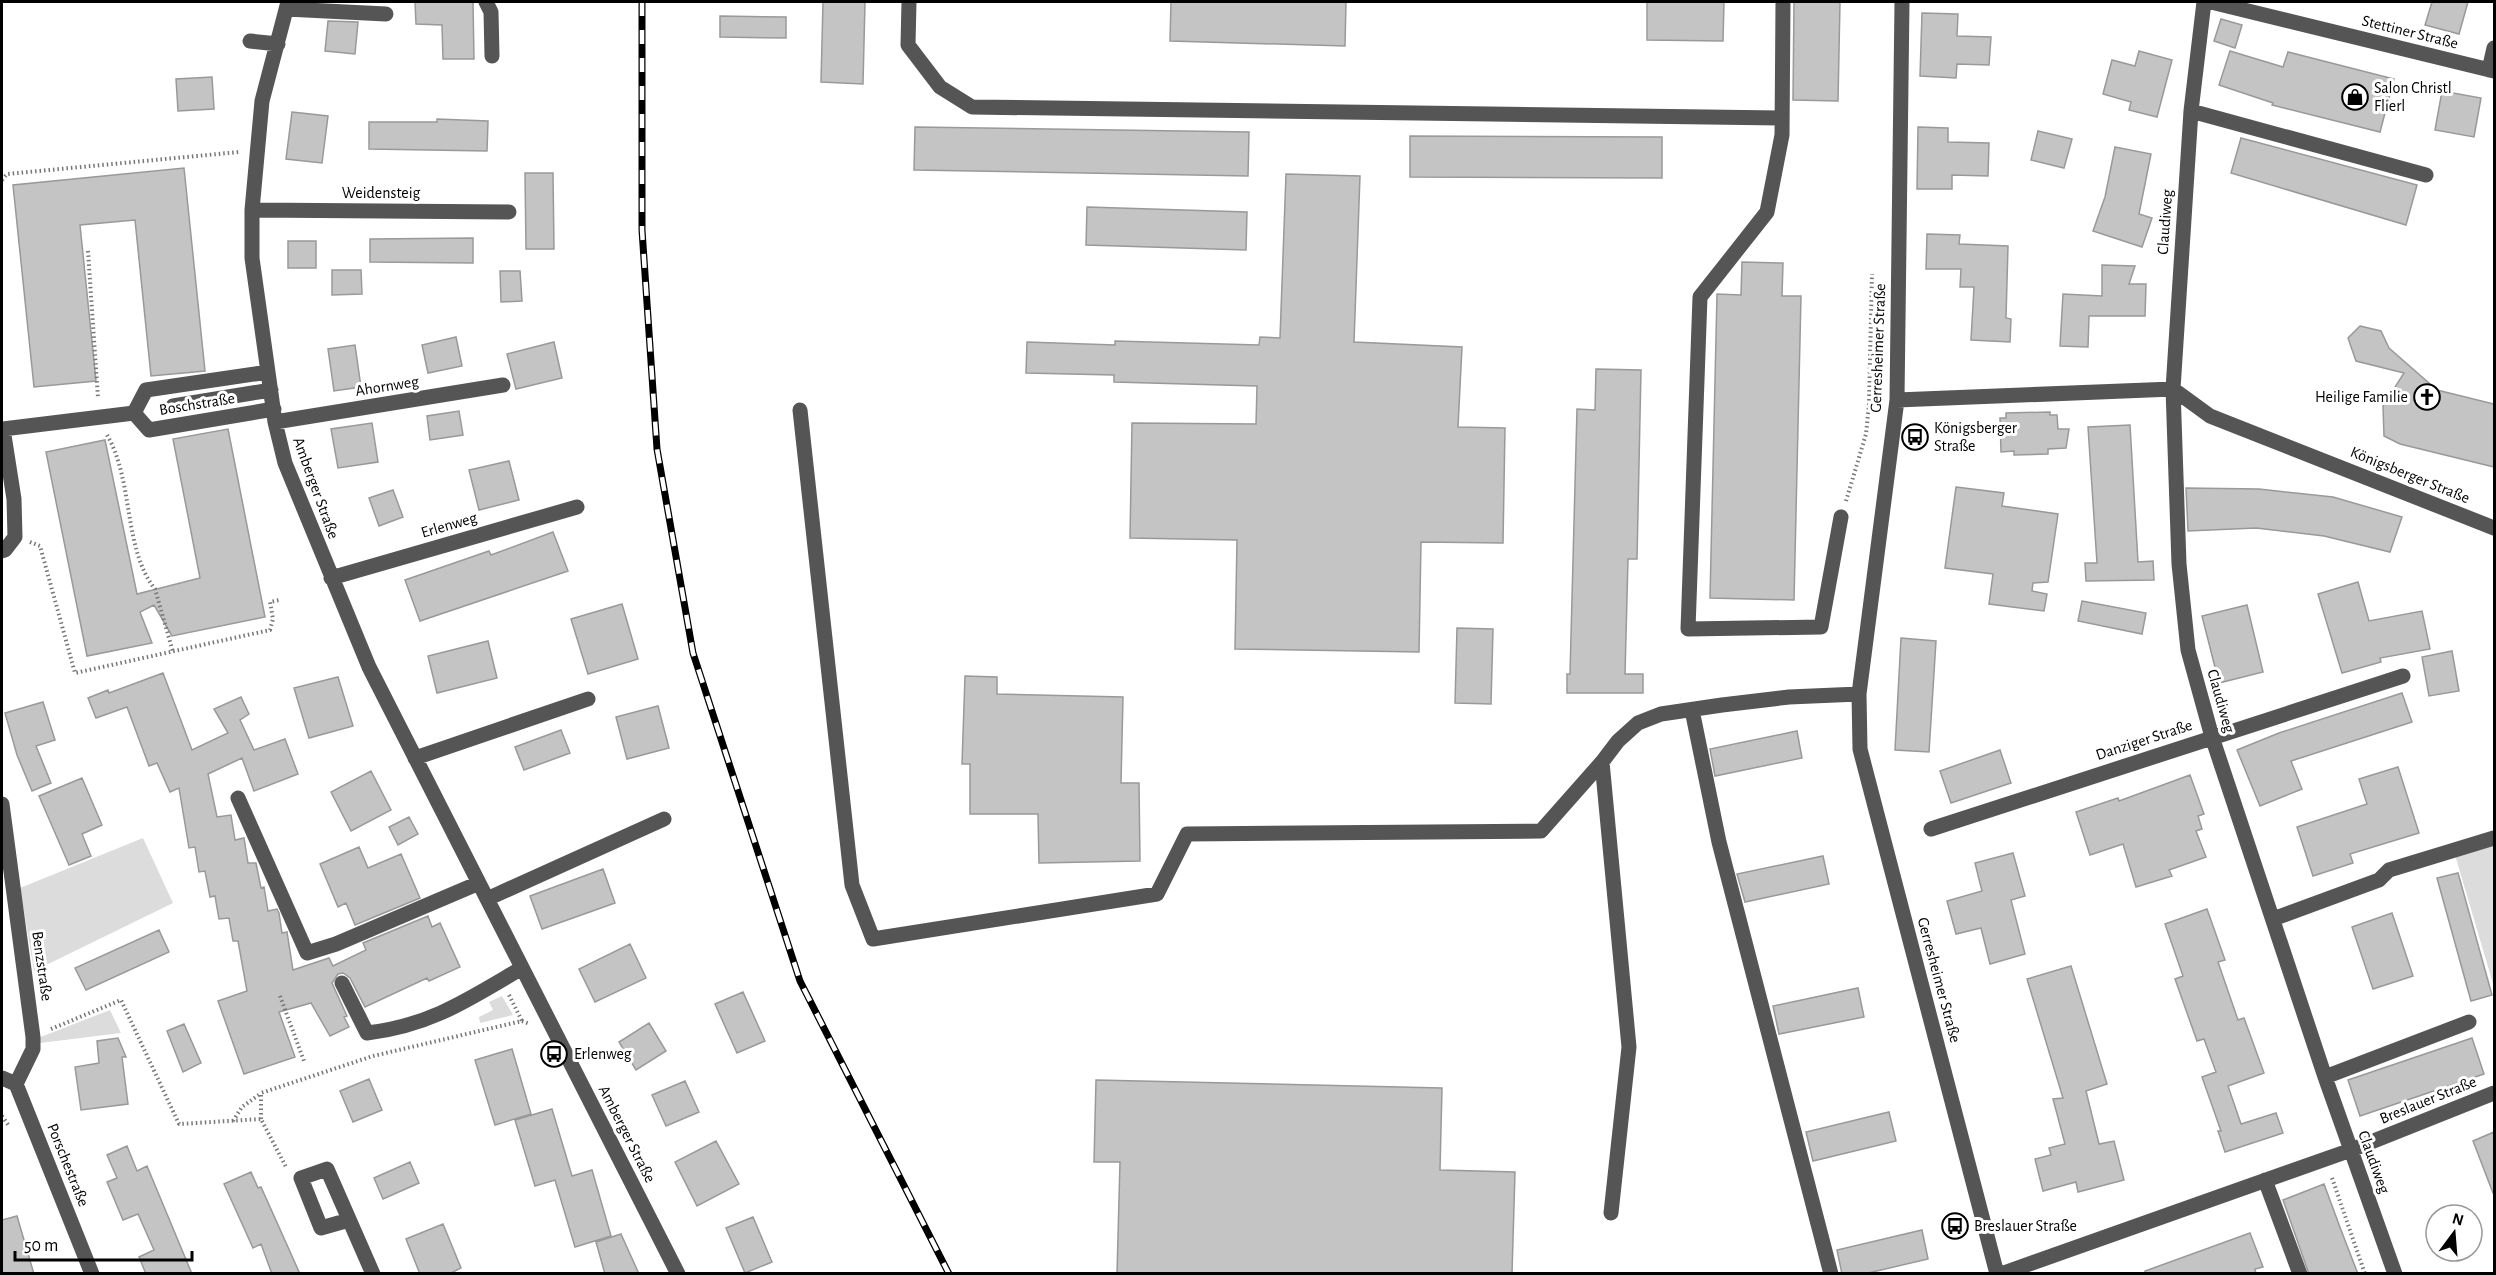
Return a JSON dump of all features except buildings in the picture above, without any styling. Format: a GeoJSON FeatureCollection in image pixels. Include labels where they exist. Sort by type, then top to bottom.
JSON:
{"type":"FeatureCollection","features":[{"type":"Feature","properties":{"kind":"street"},"geometry":{"type":"LineString","coordinates":[[486,2],[491,12],[492,56]]}},
{"type":"Feature","properties":{"kind":"street"},"geometry":{"type":"LineString","coordinates":[[909,2],[908,45],[940,87],[972,107],[1782,118]]}},
{"type":"Feature","properties":{"kind":"street"},"geometry":{"type":"LineString","coordinates":[[1784,2],[1782,135],[1767,212],[1700,297],[1688,629],[1821,627],[1841,517]]}},
{"type":"Feature","properties":{"kind":"street","name":"Gerresheimer Straße"},"geometry":{"type":"LineString","coordinates":[[1902,2],[1897,400],[1859,694],[1860,748],[1999,1274]]}},
{"type":"Feature","properties":{"kind":"street","name":"Claudiweg"},"geometry":{"type":"LineString","coordinates":[[2204,2],[2191,111],[2173,389],[2179,564],[2188,650],[2212,737],[2325,1077],[2395,1274]]}},
{"type":"Feature","properties":{"kind":"street","name":"Stettiner Straße"},"geometry":{"type":"LineString","coordinates":[[2211,2],[2492,71]]}},
{"type":"Feature","properties":{"kind":"street"},"geometry":{"type":"LineString","coordinates":[[287,5],[386,14]]}},
{"type":"Feature","properties":{"kind":"street","name":"Amberger Straße"},"geometry":{"type":"LineString","coordinates":[[287,5],[262,101],[252,210],[252,258],[275,416],[285,463],[369,667],[678,1274]]}},
{"type":"Feature","properties":{"kind":"street"},"geometry":{"type":"LineString","coordinates":[[250,41],[278,44]]}},
{"type":"Feature","properties":{"kind":"street"},"geometry":{"type":"LineString","coordinates":[[2492,71],[2494,48]]}},
{"type":"Feature","properties":{"kind":"street"},"geometry":{"type":"LineString","coordinates":[[2191,111],[2426,175]]}},
{"type":"Feature","properties":{"kind":"street","name":"Weidensteig"},"geometry":{"type":"LineString","coordinates":[[252,210],[509,212]]}},
{"type":"Feature","properties":{"kind":"street","name":"Boschstraße"},"geometry":{"type":"LineString","coordinates":[[268,372],[146,390],[134,413],[149,430],[275,416]]}},
{"type":"Feature","properties":{"kind":"street","name":"Ahornweg"},"geometry":{"type":"LineString","coordinates":[[275,416],[503,385]]}},
{"type":"Feature","properties":{"kind":"street"},"geometry":{"type":"LineString","coordinates":[[1897,400],[2173,389]]}},
{"type":"Feature","properties":{"kind":"street","name":"Königsberger Straße"},"geometry":{"type":"LineString","coordinates":[[2173,389],[2210,416],[2494,528]]}},
{"type":"Feature","properties":{"kind":"street"},"geometry":{"type":"LineString","coordinates":[[173,406],[271,390]]}},
{"type":"Feature","properties":{"kind":"street"},"geometry":{"type":"LineString","coordinates":[[800,410],[852,885],[873,939],[1157,894],[1187,834],[1541,831],[1618,741],[1638,723],[1661,714],[1789,697],[1859,694]]}},
{"type":"Feature","properties":{"kind":"street"},"geometry":{"type":"LineString","coordinates":[[2,551],[15,537],[14,499],[2,422],[134,413]]}},
{"type":"Feature","properties":{"kind":"street","name":"Erlenweg"},"geometry":{"type":"LineString","coordinates":[[331,578],[577,507]]}},
{"type":"Feature","properties":{"kind":"street","name":"Danziger Straße"},"geometry":{"type":"LineString","coordinates":[[1931,829],[2403,676]]}},
{"type":"Feature","properties":{"kind":"street"},"geometry":{"type":"LineString","coordinates":[[415,758],[588,699]]}},
{"type":"Feature","properties":{"kind":"street"},"geometry":{"type":"LineString","coordinates":[[1692,710],[1719,842],[1831,1274]]}},
{"type":"Feature","properties":{"kind":"street"},"geometry":{"type":"LineString","coordinates":[[1602,762],[1629,1047],[1611,1214]]}},
{"type":"Feature","properties":{"kind":"street"},"geometry":{"type":"LineString","coordinates":[[238,798],[307,953],[336,944],[479,883]]}},
{"type":"Feature","properties":{"kind":"street","name":"Benzstraße"},"geometry":{"type":"LineString","coordinates":[[2,804],[5,851],[33,1037],[33,1049],[9,1081]]}},
{"type":"Feature","properties":{"kind":"street"},"geometry":{"type":"LineString","coordinates":[[487,899],[664,819]]}},
{"type":"Feature","properties":{"kind":"street"},"geometry":{"type":"LineString","coordinates":[[2273,919],[2379,880],[2389,870],[2494,838]]}},
{"type":"Feature","properties":{"kind":"street"},"geometry":{"type":"LineString","coordinates":[[342,983],[367,1033],[393,1030],[440,1015],[522,968]]}},
{"type":"Feature","properties":{"kind":"street"},"geometry":{"type":"LineString","coordinates":[[2325,1077],[2469,1022]]}},
{"type":"Feature","properties":{"kind":"street","name":"Porschestraße"},"geometry":{"type":"LineString","coordinates":[[9,1081],[92,1274]]}},
{"type":"Feature","properties":{"kind":"street","name":"Breslauer Straße"},"geometry":{"type":"LineString","coordinates":[[1999,1274],[2040,1267],[2265,1180],[2351,1150],[2494,1093]]}},
{"type":"Feature","properties":{"kind":"street"},"geometry":{"type":"LineString","coordinates":[[350,1220],[321,1228],[301,1179],[327,1169],[350,1220],[373,1274]]}},
{"type":"Feature","properties":{"kind":"street"},"geometry":{"type":"LineString","coordinates":[[2265,1180],[2300,1274]]}},
{"type":"Feature","properties":{"kind":"path"},"geometry":{"type":"LineString","coordinates":[[2,180],[7,174],[258,150]]}},
{"type":"Feature","properties":{"kind":"path"},"geometry":{"type":"LineString","coordinates":[[88,251],[99,389],[96,417],[112,443],[126,491],[137,550],[149,582],[155,589],[173,652]]}},
{"type":"Feature","properties":{"kind":"path"},"geometry":{"type":"LineString","coordinates":[[1841,517],[1866,434],[1869,404],[1872,274]]}},
{"type":"Feature","properties":{"kind":"path"},"geometry":{"type":"LineString","coordinates":[[15,537],[40,546],[75,673],[270,630],[273,619],[270,602],[279,600]]}},
{"type":"Feature","properties":{"kind":"path"},"geometry":{"type":"LineString","coordinates":[[501,980],[522,1021]]}},
{"type":"Feature","properties":{"kind":"path"},"geometry":{"type":"LineString","coordinates":[[280,996],[304,1061]]}},
{"type":"Feature","properties":{"kind":"path"},"geometry":{"type":"LineString","coordinates":[[33,1037],[121,1000],[178,1124],[261,1119]]}},
{"type":"Feature","properties":{"kind":"path"},"geometry":{"type":"LineString","coordinates":[[233,1121],[242,1107],[261,1093],[374,1056],[522,1021],[555,1034]]}},
{"type":"Feature","properties":{"kind":"path"},"geometry":{"type":"LineString","coordinates":[[261,1093],[261,1119],[290,1177],[301,1179]]}},
{"type":"Feature","properties":{"kind":"path"},"geometry":{"type":"LineString","coordinates":[[2,1116],[9,1126]]}},
{"type":"Feature","properties":{"kind":"path"},"geometry":{"type":"LineString","coordinates":[[2356,1165],[2331,1178],[2365,1274]]}},
{"type":"Feature","properties":{"kind":"shaded area"},"geometry":{"type":"Polygon","coordinates":[[[143,838],[173,903],[34,971],[20,888],[143,838]]]}},
{"type":"Feature","properties":{"kind":"shaded area"},"geometry":{"type":"Polygon","coordinates":[[[2494,843],[2494,987],[2455,855],[2494,843]]]}},
{"type":"Feature","properties":{"kind":"shaded area"},"geometry":{"type":"Polygon","coordinates":[[[502,996],[513,1015],[480,1023],[479,1017],[493,1010],[489,1002],[502,996]]]}},
{"type":"Feature","properties":{"kind":"shaded area"},"geometry":{"type":"Polygon","coordinates":[[[110,1010],[121,1033],[40,1043],[38,1038],[110,1010]]]}},
{"type":"Feature","properties":{"kind":"railway"},"geometry":{"type":"LineString","coordinates":[[642,2],[642,230],[657,449],[693,653],[800,981],[949,1274]]}},
{"type":"Feature","properties":{"kind":"place","name":"Salon Christl Flierl"},"geometry":{"type":"Point","coordinates":[2355,97]}},
{"type":"Feature","properties":{"kind":"place","name":"Heilige Familie"},"geometry":{"type":"Point","coordinates":[2427,397]}},
{"type":"Feature","properties":{"kind":"place","name":"Königsberger Straße"},"geometry":{"type":"Point","coordinates":[1915,437]}},
{"type":"Feature","properties":{"kind":"place","name":"Erlenweg"},"geometry":{"type":"Point","coordinates":[554,1054]}},
{"type":"Feature","properties":{"kind":"place","name":"Breslauer Straße"},"geometry":{"type":"Point","coordinates":[1955,1226]}}]}
